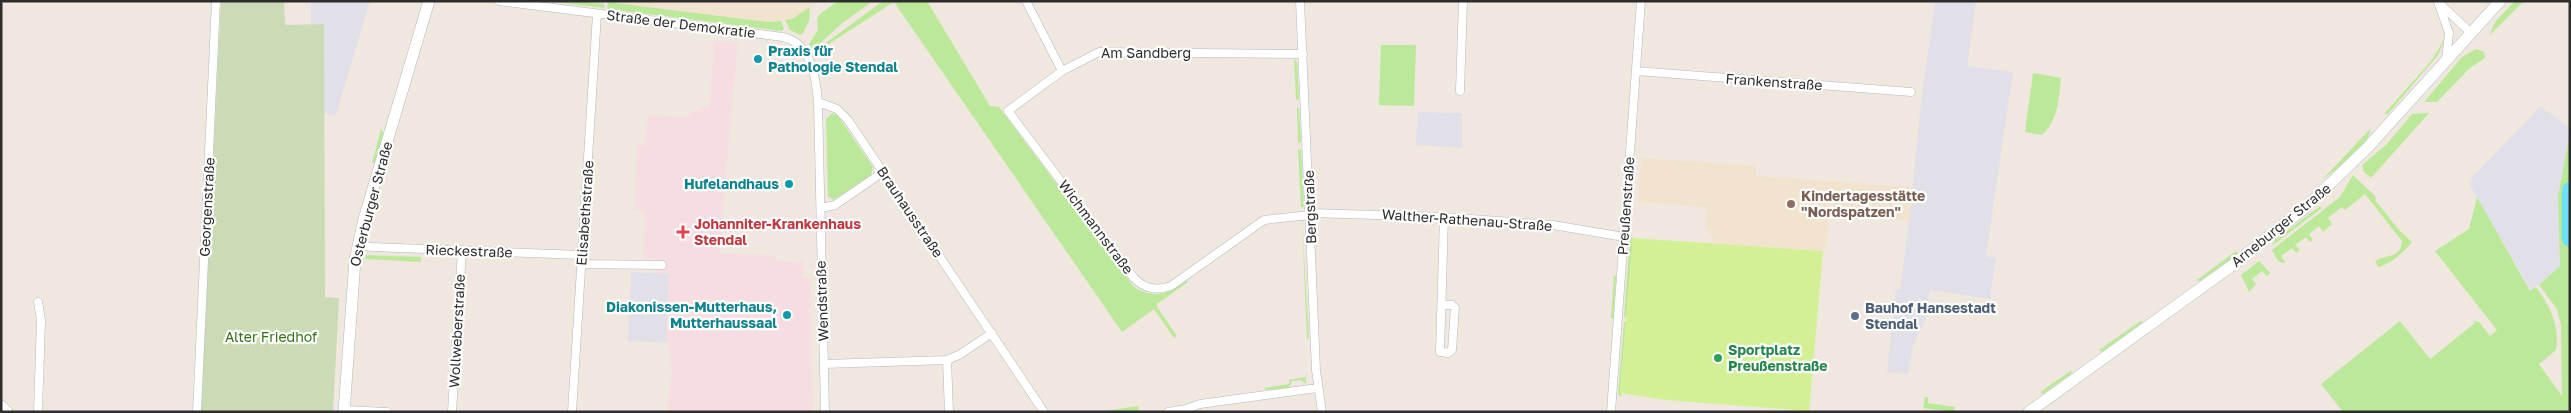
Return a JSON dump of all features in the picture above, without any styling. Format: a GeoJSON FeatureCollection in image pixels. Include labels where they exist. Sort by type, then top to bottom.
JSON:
{"type":"FeatureCollection","features":[{"type":"Feature","properties":{"kind":"main road","name":"Osterburger Straße"},"geometry":{"type":"LineString","coordinates":[[344,411],[352,281],[358,245],[429,1]]}},
{"type":"Feature","properties":{"kind":"main road","name":"Arneburger Straße"},"geometry":{"type":"LineString","coordinates":[[2029,412],[2230,267],[2306,207],[2368,147],[2500,1]]}},
{"type":"Feature","properties":{"kind":"main road"},"geometry":{"type":"LineString","coordinates":[[1,406],[7,412]]}},
{"type":"Feature","properties":{"kind":"street","name":"Georgenstraße"},"geometry":{"type":"LineString","coordinates":[[197,412],[216,1]]}},
{"type":"Feature","properties":{"kind":"street","name":"Straße der Demokratie"},"geometry":{"type":"LineString","coordinates":[[498,1],[795,40],[803,48],[814,71],[818,102]]}},
{"type":"Feature","properties":{"kind":"street"},"geometry":{"type":"LineString","coordinates":[[1026,1],[1062,71]]}},
{"type":"Feature","properties":{"kind":"street","name":"Bergstraße"},"geometry":{"type":"LineString","coordinates":[[1300,1],[1317,388],[1322,412]]}},
{"type":"Feature","properties":{"kind":"street"},"geometry":{"type":"LineString","coordinates":[[1460,91],[1463,1]]}},
{"type":"Feature","properties":{"kind":"street","name":"Preußenstraße"},"geometry":{"type":"LineString","coordinates":[[1611,412],[1642,1]]}},
{"type":"Feature","properties":{"kind":"street"},"geometry":{"type":"LineString","coordinates":[[2438,2],[2470,32]]}},
{"type":"Feature","properties":{"kind":"street"},"geometry":{"type":"LineString","coordinates":[[2438,2],[2449,33],[2446,60]]}},
{"type":"Feature","properties":{"kind":"street","name":"Elisabethstraße"},"geometry":{"type":"LineString","coordinates":[[572,412],[597,14]]}},
{"type":"Feature","properties":{"kind":"street","name":"Am Sandberg"},"geometry":{"type":"LineString","coordinates":[[1008,111],[1062,71],[1087,57],[1106,51],[1303,54]]}},
{"type":"Feature","properties":{"kind":"street","name":"Frankenstraße"},"geometry":{"type":"LineString","coordinates":[[1636,71],[1911,92]]}},
{"type":"Feature","properties":{"kind":"street","name":"Brauhausstraße"},"geometry":{"type":"LineString","coordinates":[[818,102],[837,110],[848,120],[1044,412]]}},
{"type":"Feature","properties":{"kind":"street","name":"Wendstraße"},"geometry":{"type":"LineString","coordinates":[[818,102],[825,412]]}},
{"type":"Feature","properties":{"kind":"street","name":"Wichmannstraße"},"geometry":{"type":"LineString","coordinates":[[1008,111],[1134,278],[1148,288],[1157,289],[1171,286],[1264,220],[1310,214]]}},
{"type":"Feature","properties":{"kind":"street"},"geometry":{"type":"LineString","coordinates":[[821,208],[835,205],[883,172]]}},
{"type":"Feature","properties":{"kind":"street","name":"Walther-Rathenau-Straße"},"geometry":{"type":"LineString","coordinates":[[1310,214],[1444,217],[1553,225],[1624,237]]}},
{"type":"Feature","properties":{"kind":"street"},"geometry":{"type":"LineString","coordinates":[[1441,304],[1452,305],[1455,308],[1452,350],[1448,353],[1440,352],[1441,304],[1444,217]]}},
{"type":"Feature","properties":{"kind":"street","name":"Rieckestraße"},"geometry":{"type":"LineString","coordinates":[[358,245],[372,248],[581,254]]}},
{"type":"Feature","properties":{"kind":"street","name":"Wollweberstraße"},"geometry":{"type":"LineString","coordinates":[[452,412],[462,250]]}},
{"type":"Feature","properties":{"kind":"street"},"geometry":{"type":"LineString","coordinates":[[581,264],[662,265]]}},
{"type":"Feature","properties":{"kind":"street"},"geometry":{"type":"LineString","coordinates":[[38,302],[40,320],[38,412]]}},
{"type":"Feature","properties":{"kind":"street"},"geometry":{"type":"LineString","coordinates":[[824,364],[947,360],[992,334]]}},
{"type":"Feature","properties":{"kind":"street"},"geometry":{"type":"LineString","coordinates":[[947,360],[949,412]]}},
{"type":"Feature","properties":{"kind":"street"},"geometry":{"type":"LineString","coordinates":[[1168,412],[1200,404],[1317,388]]}},
{"type":"Feature","properties":{"kind":"street"},"geometry":{"type":"LineString","coordinates":[[344,411],[387,412]]}},
{"type":"Feature","properties":{"kind":"shaded area"},"geometry":{"type":"Polygon","coordinates":[[[311,1],[370,1],[336,115],[324,113],[324,24],[311,24],[311,1]]]}},
{"type":"Feature","properties":{"kind":"shaded area"},"geometry":{"type":"Polygon","coordinates":[[[602,1],[819,1],[792,19],[769,22],[602,1]]]}},
{"type":"Feature","properties":{"kind":"shaded area"},"geometry":{"type":"Polygon","coordinates":[[[1935,1],[1976,1],[1967,66],[2013,72],[1986,256],[1996,258],[1990,299],[1930,290],[1925,320],[1913,346],[1908,374],[1887,372],[1896,289],[1900,289],[1908,230],[1921,103],[1935,1]]]}},
{"type":"Feature","properties":{"kind":"shaded area","name":"Johanniter-Krankenhaus Stendal"},"geometry":{"type":"Polygon","coordinates":[[[714,41],[738,43],[719,253],[772,255],[779,261],[803,262],[803,278],[810,278],[813,412],[667,412],[672,371],[669,343],[666,342],[669,274],[656,273],[656,259],[643,258],[645,211],[634,210],[637,145],[645,146],[648,115],[686,117],[703,107],[710,108],[714,41]]]}},
{"type":"Feature","properties":{"kind":"shaded area"},"geometry":{"type":"Polygon","coordinates":[[[2541,106],[2570,129],[2570,133],[2558,196],[2560,266],[2531,291],[2468,182],[2541,106]]]}},
{"type":"Feature","properties":{"kind":"shaded area"},"geometry":{"type":"Polygon","coordinates":[[[1418,112],[1462,113],[1462,148],[1416,145],[1418,112]]]}},
{"type":"Feature","properties":{"kind":"shaded area","name":"Kindertagesstätte \"Nordspatzen\""},"geometry":{"type":"Polygon","coordinates":[[[1641,158],[1756,166],[1756,176],[1914,187],[1909,221],[1830,215],[1826,246],[1823,251],[1712,243],[1713,238],[1705,226],[1706,207],[1638,202],[1641,158]]]}},
{"type":"Feature","properties":{"kind":"shaded area"},"geometry":{"type":"Polygon","coordinates":[[[631,272],[669,274],[666,343],[628,341],[631,272]]]}},
{"type":"Feature","properties":{"kind":"green space","name":"Alter Friedhof"},"geometry":{"type":"Polygon","coordinates":[[[221,1],[284,1],[285,25],[324,24],[325,297],[339,298],[333,412],[201,412],[221,1]]]}},
{"type":"Feature","properties":{"kind":"green space"},"geometry":{"type":"Polygon","coordinates":[[[546,1],[580,1],[604,4],[605,8],[546,1]]]}},
{"type":"Feature","properties":{"kind":"green space"},"geometry":{"type":"Polygon","coordinates":[[[838,1],[873,1],[841,24],[813,50],[809,44],[818,30],[817,19],[820,14],[838,1]]]}},
{"type":"Feature","properties":{"kind":"green space"},"geometry":{"type":"Polygon","coordinates":[[[883,1],[927,1],[990,106],[999,107],[1134,287],[1141,291],[1155,294],[1168,291],[1187,280],[1188,282],[1157,304],[1157,307],[1177,336],[1174,338],[1154,309],[1122,332],[894,2],[824,47],[823,45],[883,1]]]}},
{"type":"Feature","properties":{"kind":"green space"},"geometry":{"type":"Polygon","coordinates":[[[2515,1],[2524,1],[2489,36],[2495,22],[2515,1]]]}},
{"type":"Feature","properties":{"kind":"green space"},"geometry":{"type":"Polygon","coordinates":[[[608,2],[769,22],[781,21],[784,29],[782,31],[607,9],[608,2]]]}},
{"type":"Feature","properties":{"kind":"green space"},"geometry":{"type":"Polygon","coordinates":[[[810,7],[809,21],[803,33],[800,35],[790,30],[785,20],[792,19],[810,7]]]}},
{"type":"Feature","properties":{"kind":"green space"},"geometry":{"type":"Polygon","coordinates":[[[2446,37],[2438,55],[2388,114],[2384,114],[2431,61],[2446,37]]]}},
{"type":"Feature","properties":{"kind":"green space"},"geometry":{"type":"Polygon","coordinates":[[[1381,45],[1416,45],[1414,106],[1379,105],[1381,45]]]}},
{"type":"Feature","properties":{"kind":"green space"},"geometry":{"type":"Polygon","coordinates":[[[2476,49],[2484,52],[2485,58],[2470,68],[2437,102],[2424,102],[2462,57],[2476,49]]]}},
{"type":"Feature","properties":{"kind":"green space"},"geometry":{"type":"Polygon","coordinates":[[[1294,59],[1297,62],[1299,99],[1296,100],[1294,59]]]}},
{"type":"Feature","properties":{"kind":"green space"},"geometry":{"type":"Polygon","coordinates":[[[2033,73],[2061,78],[2055,116],[2042,135],[2025,132],[2033,73]]]}},
{"type":"Feature","properties":{"kind":"green space"},"geometry":{"type":"Polygon","coordinates":[[[1297,108],[1299,108],[1301,142],[1298,143],[1297,108]]]}},
{"type":"Feature","properties":{"kind":"green space"},"geometry":{"type":"Polygon","coordinates":[[[832,113],[838,116],[873,167],[871,175],[833,200],[828,196],[826,119],[832,113]]]}},
{"type":"Feature","properties":{"kind":"green space"},"geometry":{"type":"Polygon","coordinates":[[[2429,113],[2371,178],[2364,172],[2362,165],[2387,144],[2412,114],[2429,113]]]}},
{"type":"Feature","properties":{"kind":"green space"},"geometry":{"type":"Polygon","coordinates":[[[381,129],[384,134],[375,163],[372,163],[381,129]]]}},
{"type":"Feature","properties":{"kind":"green space"},"geometry":{"type":"Polygon","coordinates":[[[2370,129],[2369,135],[2359,149],[2322,180],[2370,129]]]}},
{"type":"Feature","properties":{"kind":"green space"},"geometry":{"type":"Polygon","coordinates":[[[2570,133],[2570,412],[2343,412],[2321,384],[2400,321],[2430,359],[2475,323],[2473,321],[2479,322],[2490,336],[2497,330],[2435,251],[2469,229],[2477,197],[2530,291],[2536,287],[2553,317],[2557,332],[2556,350],[2539,364],[2562,396],[2561,325],[2557,309],[2539,285],[2560,266],[2558,196],[2570,133]]]}},
{"type":"Feature","properties":{"kind":"green space"},"geometry":{"type":"Polygon","coordinates":[[[1298,149],[1301,150],[1304,207],[1301,207],[1298,149]]]}},
{"type":"Feature","properties":{"kind":"green space"},"geometry":{"type":"Polygon","coordinates":[[[2353,175],[2375,196],[2376,201],[2398,229],[2412,242],[2409,246],[2401,254],[2378,267],[2375,261],[2399,251],[2402,241],[2365,194],[2345,210],[2342,207],[2328,218],[2332,224],[2323,232],[2319,226],[2309,234],[2313,240],[2310,242],[2306,237],[2295,245],[2300,250],[2296,253],[2292,248],[2281,256],[2285,262],[2278,261],[2272,250],[2340,197],[2353,175]]]}},
{"type":"Feature","properties":{"kind":"green space"},"geometry":{"type":"Polygon","coordinates":[[[2320,206],[2322,208],[2272,246],[2275,240],[2320,206]]]}},
{"type":"Feature","properties":{"kind":"green space"},"geometry":{"type":"Polygon","coordinates":[[[1302,222],[1309,338],[1307,339],[1302,222]]]}},
{"type":"Feature","properties":{"kind":"green space"},"geometry":{"type":"Polygon","coordinates":[[[1630,237],[1633,238],[1626,318],[1624,317],[1630,237]]]}},
{"type":"Feature","properties":{"kind":"green space","name":"Sportplatz Preußenstraße"},"geometry":{"type":"Polygon","coordinates":[[[1633,238],[1823,251],[1809,411],[1666,400],[1620,393],[1633,238]]]}},
{"type":"Feature","properties":{"kind":"green space"},"geometry":{"type":"Polygon","coordinates":[[[2236,251],[2238,254],[2200,281],[2197,280],[2236,251]]]}},
{"type":"Feature","properties":{"kind":"green space"},"geometry":{"type":"Polygon","coordinates":[[[366,255],[421,257],[421,262],[365,259],[366,255]]]}},
{"type":"Feature","properties":{"kind":"green space"},"geometry":{"type":"Polygon","coordinates":[[[2259,261],[2270,273],[2267,276],[2262,271],[2252,279],[2256,284],[2249,292],[2241,275],[2259,261]]]}},
{"type":"Feature","properties":{"kind":"green space"},"geometry":{"type":"Polygon","coordinates":[[[1614,275],[1616,276],[1613,319],[1611,318],[1614,275]]]}},
{"type":"Feature","properties":{"kind":"green space"},"geometry":{"type":"Polygon","coordinates":[[[2142,320],[2142,323],[2102,352],[2099,350],[2142,320]]]}},
{"type":"Feature","properties":{"kind":"green space"},"geometry":{"type":"Polygon","coordinates":[[[1624,322],[1626,322],[1620,393],[1623,396],[1618,395],[1624,322]]]}},
{"type":"Feature","properties":{"kind":"green space"},"geometry":{"type":"Polygon","coordinates":[[[2072,370],[2071,374],[2043,394],[2040,392],[2072,370]]]}},
{"type":"Feature","properties":{"kind":"green space"},"geometry":{"type":"Polygon","coordinates":[[[1306,377],[1306,384],[1300,380],[1292,381],[1289,388],[1266,390],[1264,388],[1289,384],[1289,380],[1306,377]]]}},
{"type":"Feature","properties":{"kind":"green space"},"geometry":{"type":"Polygon","coordinates":[[[1925,397],[1928,397],[1928,403],[1955,407],[1954,412],[1923,408],[1925,397]]]}},
{"type":"Feature","properties":{"kind":"green space"},"geometry":{"type":"Polygon","coordinates":[[[1138,406],[1139,412],[1098,412],[1138,406]]]}},
{"type":"Feature","properties":{"kind":"waterway"},"geometry":{"type":"LineString","coordinates":[[2570,190],[2570,239]]}},
{"type":"Feature","properties":{"kind":"place","name":"Praxis für Pathologie Stendal"},"geometry":{"type":"Point","coordinates":[758,59]}},
{"type":"Feature","properties":{"kind":"place","name":"Hufelandhaus"},"geometry":{"type":"Point","coordinates":[789,184]}},
{"type":"Feature","properties":{"kind":"place","name":"Kindertagesstätte \"Nordspatzen\""},"geometry":{"type":"Point","coordinates":[1791,204]}},
{"type":"Feature","properties":{"kind":"place","name":"Johanniter-Krankenhaus Stendal"},"geometry":{"type":"Point","coordinates":[683,232]}},
{"type":"Feature","properties":{"kind":"place","name":"Diakonissen-Mutterhaus, Mutterhaussaal"},"geometry":{"type":"Point","coordinates":[787,315]}},
{"type":"Feature","properties":{"kind":"place","name":"Bauhof Hansestadt Stendal"},"geometry":{"type":"Point","coordinates":[1855,316]}},
{"type":"Feature","properties":{"kind":"place","name":"Sportplatz Preußenstraße"},"geometry":{"type":"Point","coordinates":[1718,358]}}]}
